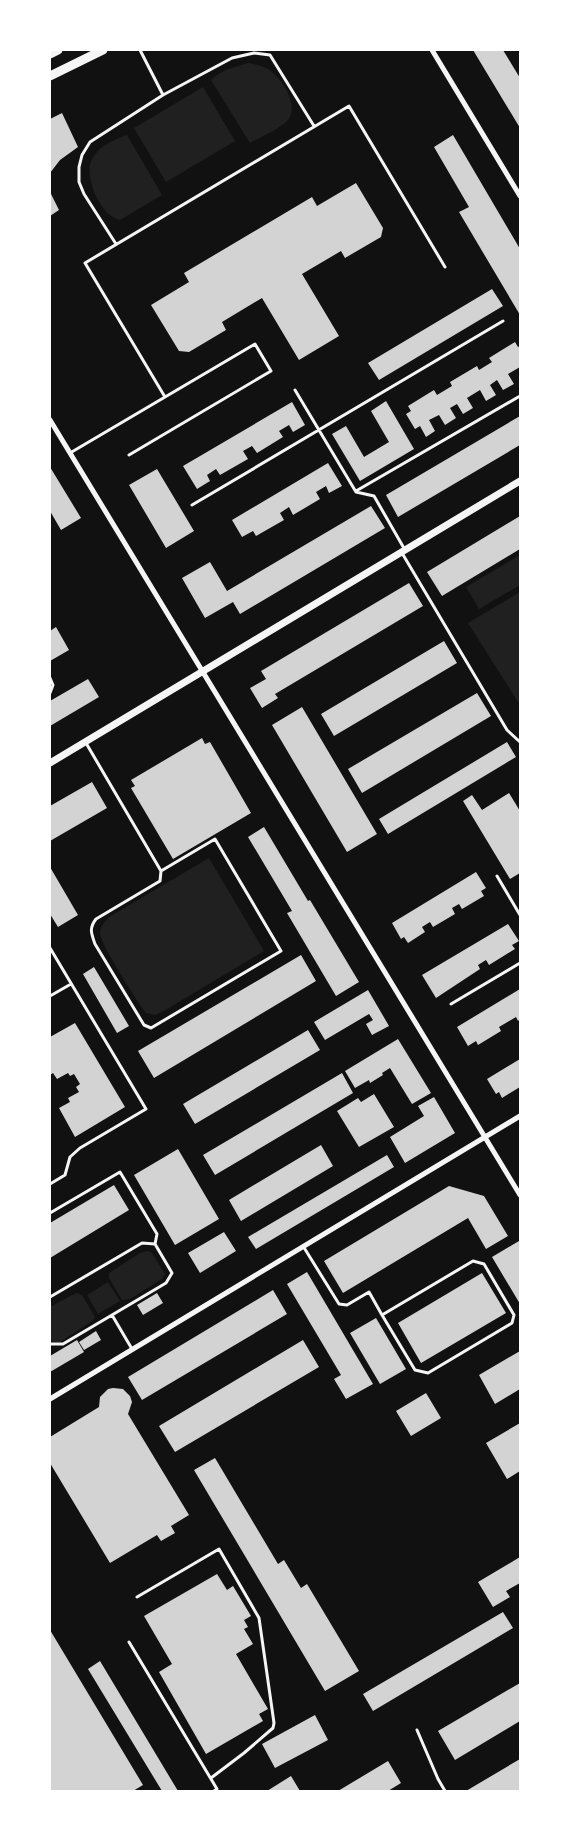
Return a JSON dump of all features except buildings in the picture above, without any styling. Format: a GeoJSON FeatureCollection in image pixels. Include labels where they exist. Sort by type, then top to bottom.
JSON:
{"type":"FeatureCollection","features":[{"type":"Feature","properties":{"kind":"main road"},"geometry":{"type":"LineString","coordinates":[[50,54],[58,50]]}},
{"type":"Feature","properties":{"kind":"main road"},"geometry":{"type":"LineString","coordinates":[[50,76],[103,50]]}},
{"type":"Feature","properties":{"kind":"street"},"geometry":{"type":"LineString","coordinates":[[432,50],[520,196]]}},
{"type":"Feature","properties":{"kind":"street"},"geometry":{"type":"LineString","coordinates":[[50,420],[520,1195]]}},
{"type":"Feature","properties":{"kind":"street"},"geometry":{"type":"LineString","coordinates":[[50,763],[520,482]]}},
{"type":"Feature","properties":{"kind":"street"},"geometry":{"type":"LineString","coordinates":[[50,1399],[520,1116]]}},
{"type":"Feature","properties":{"kind":"lane"},"geometry":{"type":"LineString","coordinates":[[140,50],[163,95]]}},
{"type":"Feature","properties":{"kind":"lane"},"geometry":{"type":"LineString","coordinates":[[116,244],[84,194],[79,182],[79,167],[82,155],[90,142],[163,95],[232,58],[254,53],[270,55],[314,126]]}},
{"type":"Feature","properties":{"kind":"lane"},"geometry":{"type":"LineString","coordinates":[[165,397],[85,262],[349,106],[445,267]]}},
{"type":"Feature","properties":{"kind":"lane"},"geometry":{"type":"LineString","coordinates":[[192,506],[503,321]]}},
{"type":"Feature","properties":{"kind":"lane"},"geometry":{"type":"LineString","coordinates":[[70,453],[255,344],[271,371],[129,455]]}},
{"type":"Feature","properties":{"kind":"lane"},"geometry":{"type":"LineString","coordinates":[[295,390],[356,492],[374,496],[403,551],[508,730],[520,742]]}},
{"type":"Feature","properties":{"kind":"lane"},"geometry":{"type":"LineString","coordinates":[[356,492],[520,396]]}},
{"type":"Feature","properties":{"kind":"lane"},"geometry":{"type":"LineString","coordinates":[[50,678],[53,685],[50,693]]}},
{"type":"Feature","properties":{"kind":"lane"},"geometry":{"type":"LineString","coordinates":[[85,742],[161,871],[160,881],[96,919],[91,926],[90,932],[95,944],[144,1025],[151,1028],[281,951],[215,839],[161,871]]}},
{"type":"Feature","properties":{"kind":"lane"},"geometry":{"type":"LineString","coordinates":[[497,876],[520,915]]}},
{"type":"Feature","properties":{"kind":"lane"},"geometry":{"type":"LineString","coordinates":[[50,948],[146,1109],[80,1148],[70,1157],[65,1175],[50,1184]]}},
{"type":"Feature","properties":{"kind":"lane"},"geometry":{"type":"LineString","coordinates":[[451,1004],[520,963]]}},
{"type":"Feature","properties":{"kind":"lane"},"geometry":{"type":"LineString","coordinates":[[50,996],[71,984]]}},
{"type":"Feature","properties":{"kind":"lane"},"geometry":{"type":"LineString","coordinates":[[50,1214],[120,1172],[157,1234],[155,1244],[172,1272],[166,1283],[63,1344],[50,1344]]}},
{"type":"Feature","properties":{"kind":"lane"},"geometry":{"type":"LineString","coordinates":[[50,1297],[142,1243],[155,1244]]}},
{"type":"Feature","properties":{"kind":"lane"},"geometry":{"type":"LineString","coordinates":[[303,1246],[339,1304],[347,1305],[369,1292],[382,1315],[416,1370],[428,1373],[512,1323],[514,1315],[484,1264],[473,1261],[382,1315]]}},
{"type":"Feature","properties":{"kind":"lane"},"geometry":{"type":"LineString","coordinates":[[112,1315],[132,1349]]}},
{"type":"Feature","properties":{"kind":"lane"},"geometry":{"type":"LineString","coordinates":[[137,1597],[218,1549],[258,1618],[274,1728],[244,1754],[210,1778]]}},
{"type":"Feature","properties":{"kind":"lane"},"geometry":{"type":"LineString","coordinates":[[129,1642],[217,1789],[214,1791]]}},
{"type":"Feature","properties":{"kind":"lane"},"geometry":{"type":"LineString","coordinates":[[417,1730],[438,1779],[446,1791]]}},
{"type":"Feature","properties":{"kind":"shaded area"},"geometry":{"type":"Polygon","coordinates":[[[248,63],[265,67],[282,82],[289,96],[292,109],[291,116],[284,124],[250,143],[211,80],[223,71],[248,63]]]}},
{"type":"Feature","properties":{"kind":"shaded area"},"geometry":{"type":"Polygon","coordinates":[[[203,87],[235,141],[166,182],[134,128],[203,87]]]}},
{"type":"Feature","properties":{"kind":"shaded area"},"geometry":{"type":"Polygon","coordinates":[[[127,135],[162,195],[120,220],[112,217],[96,197],[91,181],[90,165],[95,154],[103,147],[127,135]]]}},
{"type":"Feature","properties":{"kind":"shaded area"},"geometry":{"type":"Polygon","coordinates":[[[520,555],[520,585],[479,609],[466,587],[520,555]]]}},
{"type":"Feature","properties":{"kind":"shaded area"},"geometry":{"type":"Polygon","coordinates":[[[520,592],[520,700],[518,702],[468,623],[520,592]]]}},
{"type":"Feature","properties":{"kind":"shaded area"},"geometry":{"type":"Polygon","coordinates":[[[209,858],[264,951],[162,1012],[155,1015],[146,1013],[124,980],[102,940],[100,934],[103,924],[109,917],[209,858]]]}},
{"type":"Feature","properties":{"kind":"shaded area"},"geometry":{"type":"Polygon","coordinates":[[[148,1251],[152,1253],[165,1274],[162,1279],[130,1299],[122,1300],[109,1278],[109,1273],[140,1253],[148,1251]]]}},
{"type":"Feature","properties":{"kind":"shaded area"},"geometry":{"type":"Polygon","coordinates":[[[108,1282],[120,1301],[98,1314],[87,1295],[108,1282]]]}},
{"type":"Feature","properties":{"kind":"shaded area"},"geometry":{"type":"Polygon","coordinates":[[[77,1293],[82,1295],[95,1317],[92,1321],[60,1342],[52,1342],[50,1339],[50,1307],[77,1293]]]}}]}
